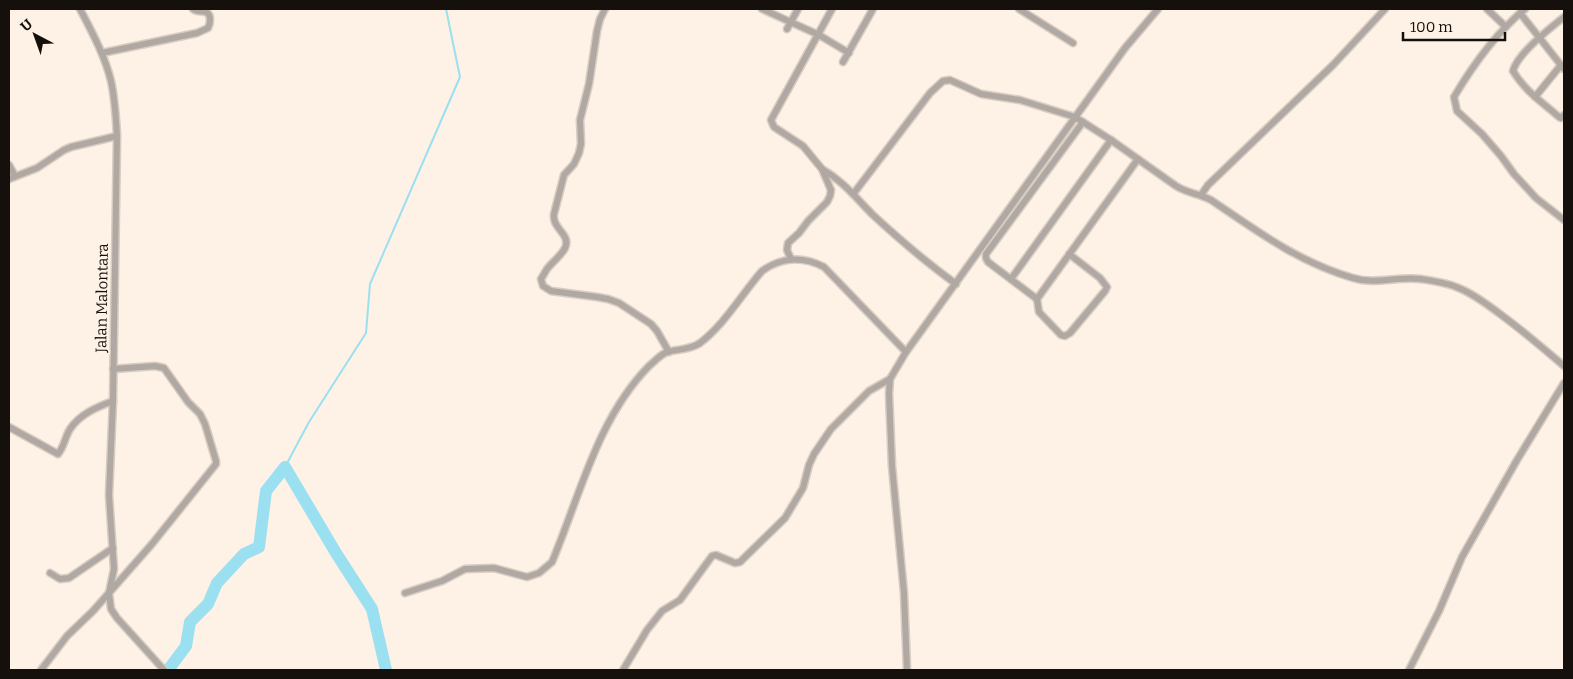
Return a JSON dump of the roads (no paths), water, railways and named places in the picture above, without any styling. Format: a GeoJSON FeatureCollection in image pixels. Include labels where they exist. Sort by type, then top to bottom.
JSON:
{"type":"FeatureCollection","features":[{"type":"Feature","properties":{"kind":"street","name":"Jalan Malontara"},"geometry":{"type":"LineString","coordinates":[[80,9],[102,54],[111,82],[117,136],[113,401],[109,494],[114,569],[109,593]]}},
{"type":"Feature","properties":{"kind":"street"},"geometry":{"type":"LineString","coordinates":[[102,54],[197,33],[208,28],[210,23],[208,14],[206,12],[197,12],[193,9]]}},
{"type":"Feature","properties":{"kind":"street"},"geometry":{"type":"LineString","coordinates":[[605,9],[597,31],[589,84],[580,120],[581,144],[579,153],[574,164],[564,175],[554,214],[556,226],[565,236],[567,242],[565,250],[547,269],[541,279],[543,286],[551,291],[598,297],[619,303],[651,324],[658,331],[669,352]]}},
{"type":"Feature","properties":{"kind":"street"},"geometry":{"type":"LineString","coordinates":[[764,9],[819,35],[849,53]]}},
{"type":"Feature","properties":{"kind":"street"},"geometry":{"type":"LineString","coordinates":[[787,29],[798,9]]}},
{"type":"Feature","properties":{"kind":"street"},"geometry":{"type":"LineString","coordinates":[[791,259],[787,250],[788,243],[822,208],[830,196],[831,190],[822,169],[802,146],[774,127],[771,120],[832,9]]}},
{"type":"Feature","properties":{"kind":"street"},"geometry":{"type":"LineString","coordinates":[[843,62],[873,9]]}},
{"type":"Feature","properties":{"kind":"street"},"geometry":{"type":"LineString","coordinates":[[1019,9],[1073,43]]}},
{"type":"Feature","properties":{"kind":"street"},"geometry":{"type":"LineString","coordinates":[[907,670],[904,593],[892,466],[888,394],[890,379],[906,352],[1074,117],[1125,48],[1158,9]]}},
{"type":"Feature","properties":{"kind":"street"},"geometry":{"type":"LineString","coordinates":[[1200,195],[1208,185],[1333,65],[1385,9]]}},
{"type":"Feature","properties":{"kind":"street"},"geometry":{"type":"LineString","coordinates":[[1486,9],[1506,27]]}},
{"type":"Feature","properties":{"kind":"street"},"geometry":{"type":"LineString","coordinates":[[1535,98],[1563,66],[1539,37],[1522,11],[1472,68],[1454,97],[1455,107],[1456,111],[1482,134],[1536,198],[1564,220]]}},
{"type":"Feature","properties":{"kind":"street"},"geometry":{"type":"LineString","coordinates":[[1564,17],[1539,37],[1518,61],[1513,71],[1523,86],[1535,98],[1559,117],[1561,118],[1564,115]]}},
{"type":"Feature","properties":{"kind":"street"},"geometry":{"type":"LineString","coordinates":[[854,193],[930,93],[943,81],[950,80],[982,94],[1020,100],[1074,117],[1184,190],[1211,200],[1272,242],[1304,259],[1353,278],[1367,281],[1421,279],[1446,283],[1462,289],[1518,327],[1564,366]]}},
{"type":"Feature","properties":{"kind":"street"},"geometry":{"type":"LineString","coordinates":[[1069,254],[1103,281],[1107,287],[1065,336],[1039,312],[1037,299],[988,262],[986,258],[986,254],[1083,122]]}},
{"type":"Feature","properties":{"kind":"street"},"geometry":{"type":"LineString","coordinates":[[9,165],[12,178],[36,168],[64,150],[117,136]]}},
{"type":"Feature","properties":{"kind":"street"},"geometry":{"type":"LineString","coordinates":[[1012,279],[1111,140]]}},
{"type":"Feature","properties":{"kind":"street"},"geometry":{"type":"LineString","coordinates":[[1037,299],[1138,158]]}},
{"type":"Feature","properties":{"kind":"street"},"geometry":{"type":"LineString","coordinates":[[822,169],[833,175],[854,193],[915,252],[956,284]]}},
{"type":"Feature","properties":{"kind":"street"},"geometry":{"type":"LineString","coordinates":[[405,593],[442,581],[465,570],[494,568],[527,577],[538,573],[552,562],[594,453],[626,395],[648,368],[661,356],[669,352],[692,347],[701,341],[722,320],[762,271],[771,265],[791,259],[811,262],[824,267],[906,352]]}},
{"type":"Feature","properties":{"kind":"street"},"geometry":{"type":"LineString","coordinates":[[41,670],[67,636],[93,611],[178,512],[214,467],[216,461],[203,419],[188,402],[164,368],[155,366],[113,369]]}},
{"type":"Feature","properties":{"kind":"street"},"geometry":{"type":"LineString","coordinates":[[623,670],[647,630],[662,612],[680,600],[712,556],[716,555],[734,563],[740,562],[784,518],[803,488],[814,454],[832,429],[869,391],[890,379]]}},
{"type":"Feature","properties":{"kind":"street"},"geometry":{"type":"LineString","coordinates":[[1409,670],[1439,611],[1462,557],[1517,460],[1564,384]]}},
{"type":"Feature","properties":{"kind":"street"},"geometry":{"type":"LineString","coordinates":[[9,427],[58,454],[76,422],[90,410],[113,401]]}},
{"type":"Feature","properties":{"kind":"street"},"geometry":{"type":"LineString","coordinates":[[50,573],[60,579],[67,579],[113,548]]}},
{"type":"Feature","properties":{"kind":"street"},"geometry":{"type":"LineString","coordinates":[[109,593],[116,618],[164,670]]}},
{"type":"Feature","properties":{"kind":"waterway"},"geometry":{"type":"LineString","coordinates":[[285,467],[309,422],[366,333],[370,284],[460,77],[446,9]]}},
{"type":"Feature","properties":{"kind":"waterway"},"geometry":{"type":"LineString","coordinates":[[168,670],[186,646],[190,622],[208,604],[217,583],[244,554],[259,547],[266,491],[285,467],[372,609],[386,670]]}}]}
